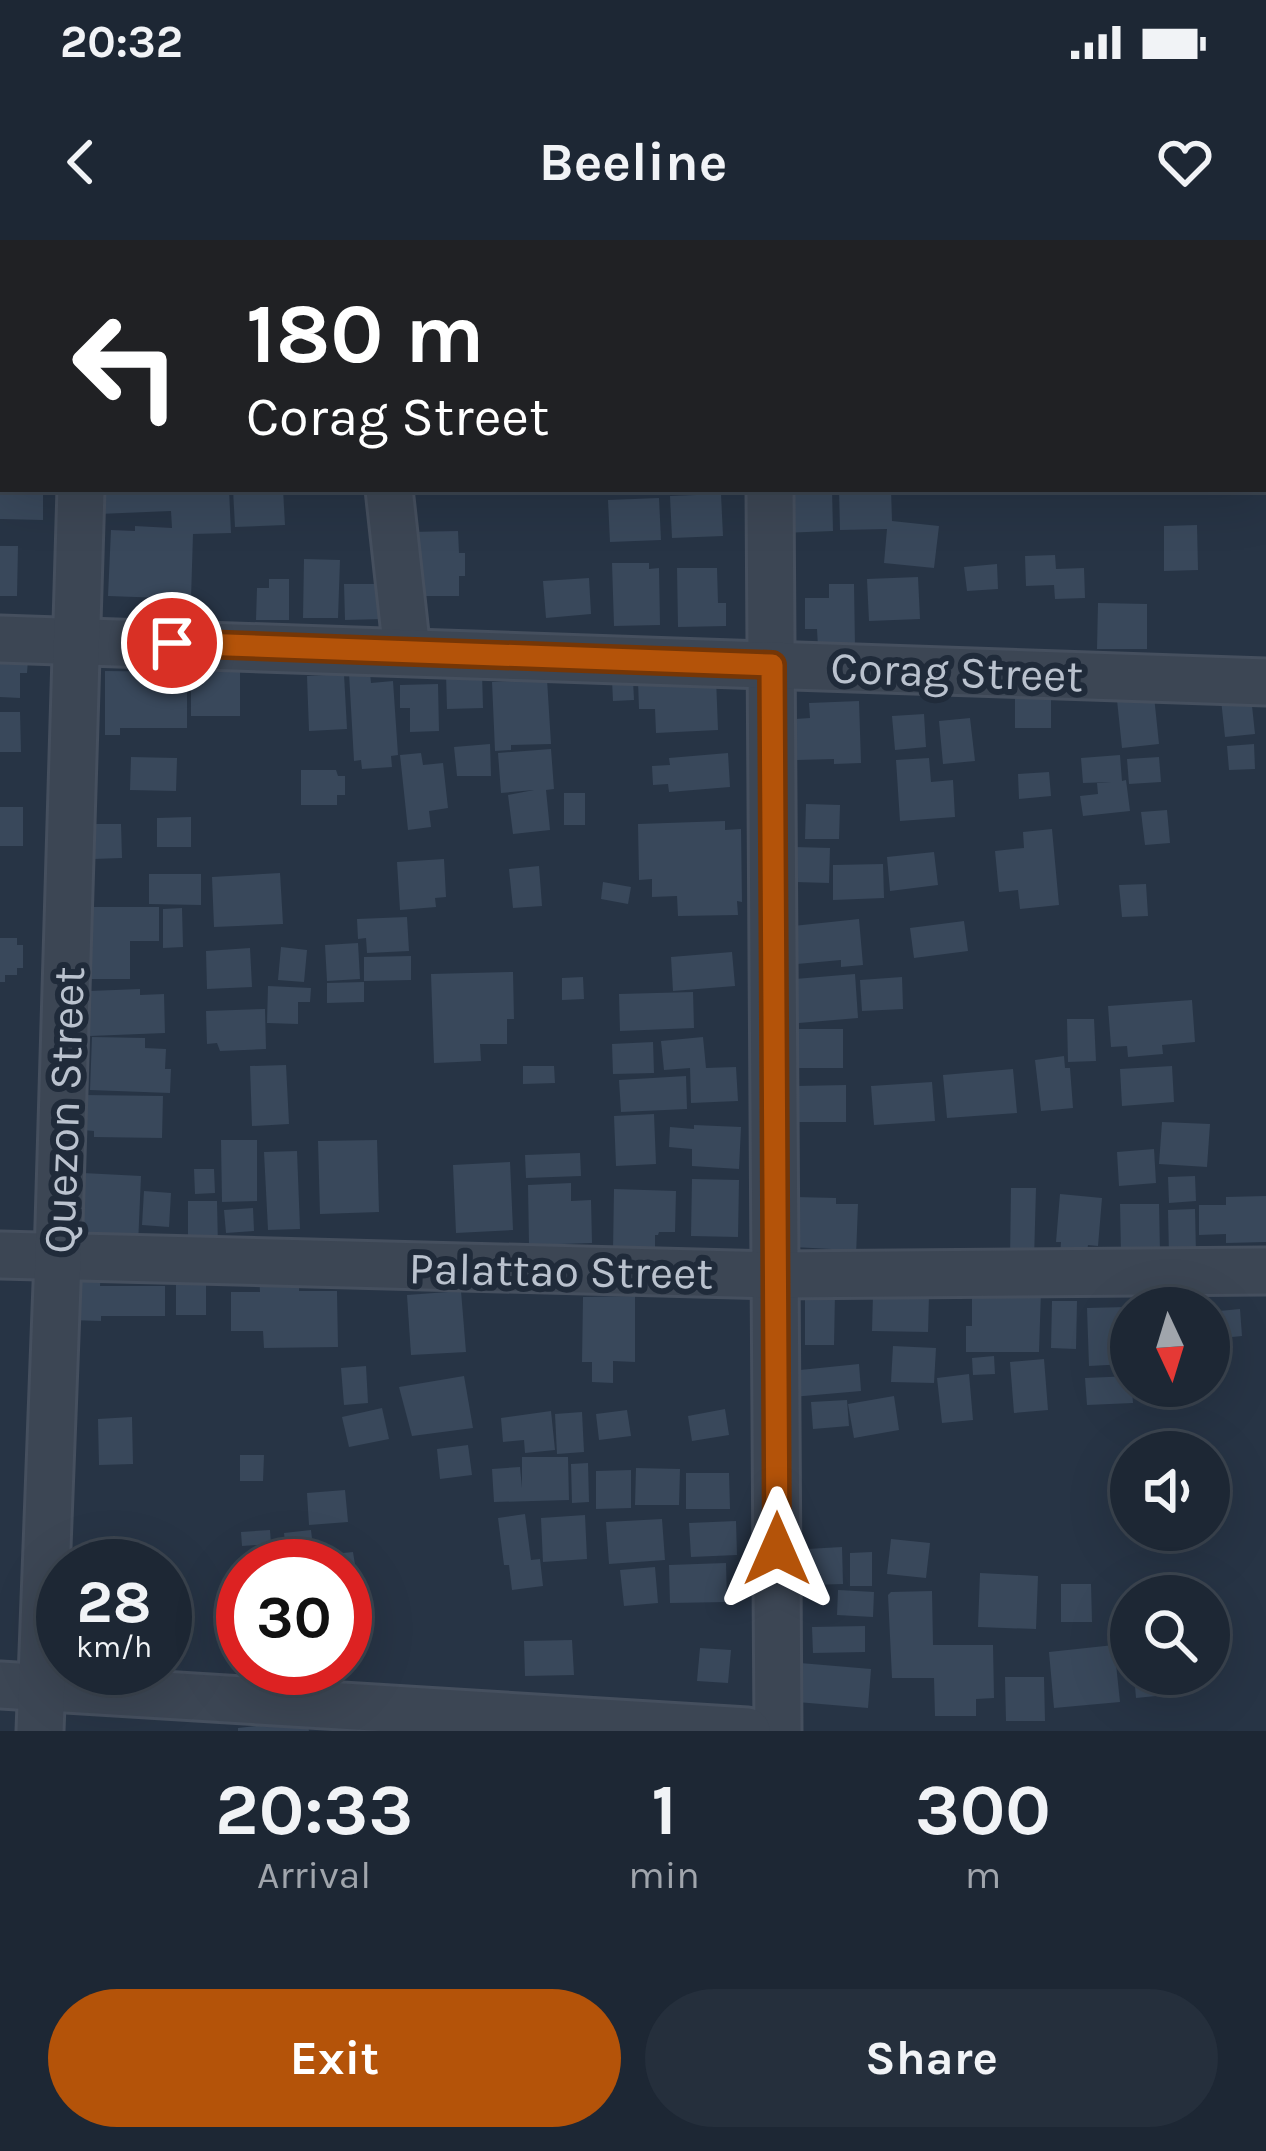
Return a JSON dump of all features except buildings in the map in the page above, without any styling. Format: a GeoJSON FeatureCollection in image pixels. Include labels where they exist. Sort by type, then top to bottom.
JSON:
{"type":"FeatureCollection","features":[{"type":"Feature","properties":{"kind":"street","name":"Quezon Street"},"geometry":{"type":"LineString","coordinates":[[27,1701],[58,1258],[81,492]]}},
{"type":"Feature","properties":{"kind":"street"},"geometry":{"type":"LineString","coordinates":[[389,492],[407,652]]}},
{"type":"Feature","properties":{"kind":"street"},"geometry":{"type":"LineString","coordinates":[[770,492],[778,1731]]}},
{"type":"Feature","properties":{"kind":"street","name":"Corag Street"},"geometry":{"type":"LineString","coordinates":[[0,639],[1266,682]]}},
{"type":"Feature","properties":{"kind":"street","name":"Palattao Street"},"geometry":{"type":"LineString","coordinates":[[0,1256],[776,1275],[1266,1271]]}},
{"type":"Feature","properties":{"kind":"street"},"geometry":{"type":"LineString","coordinates":[[27,1701],[747,1731]]}},
{"type":"Feature","properties":{"kind":"route"},"geometry":{"type":"LineString","coordinates":[[172,643],[772,665],[777,1549]]}}]}
